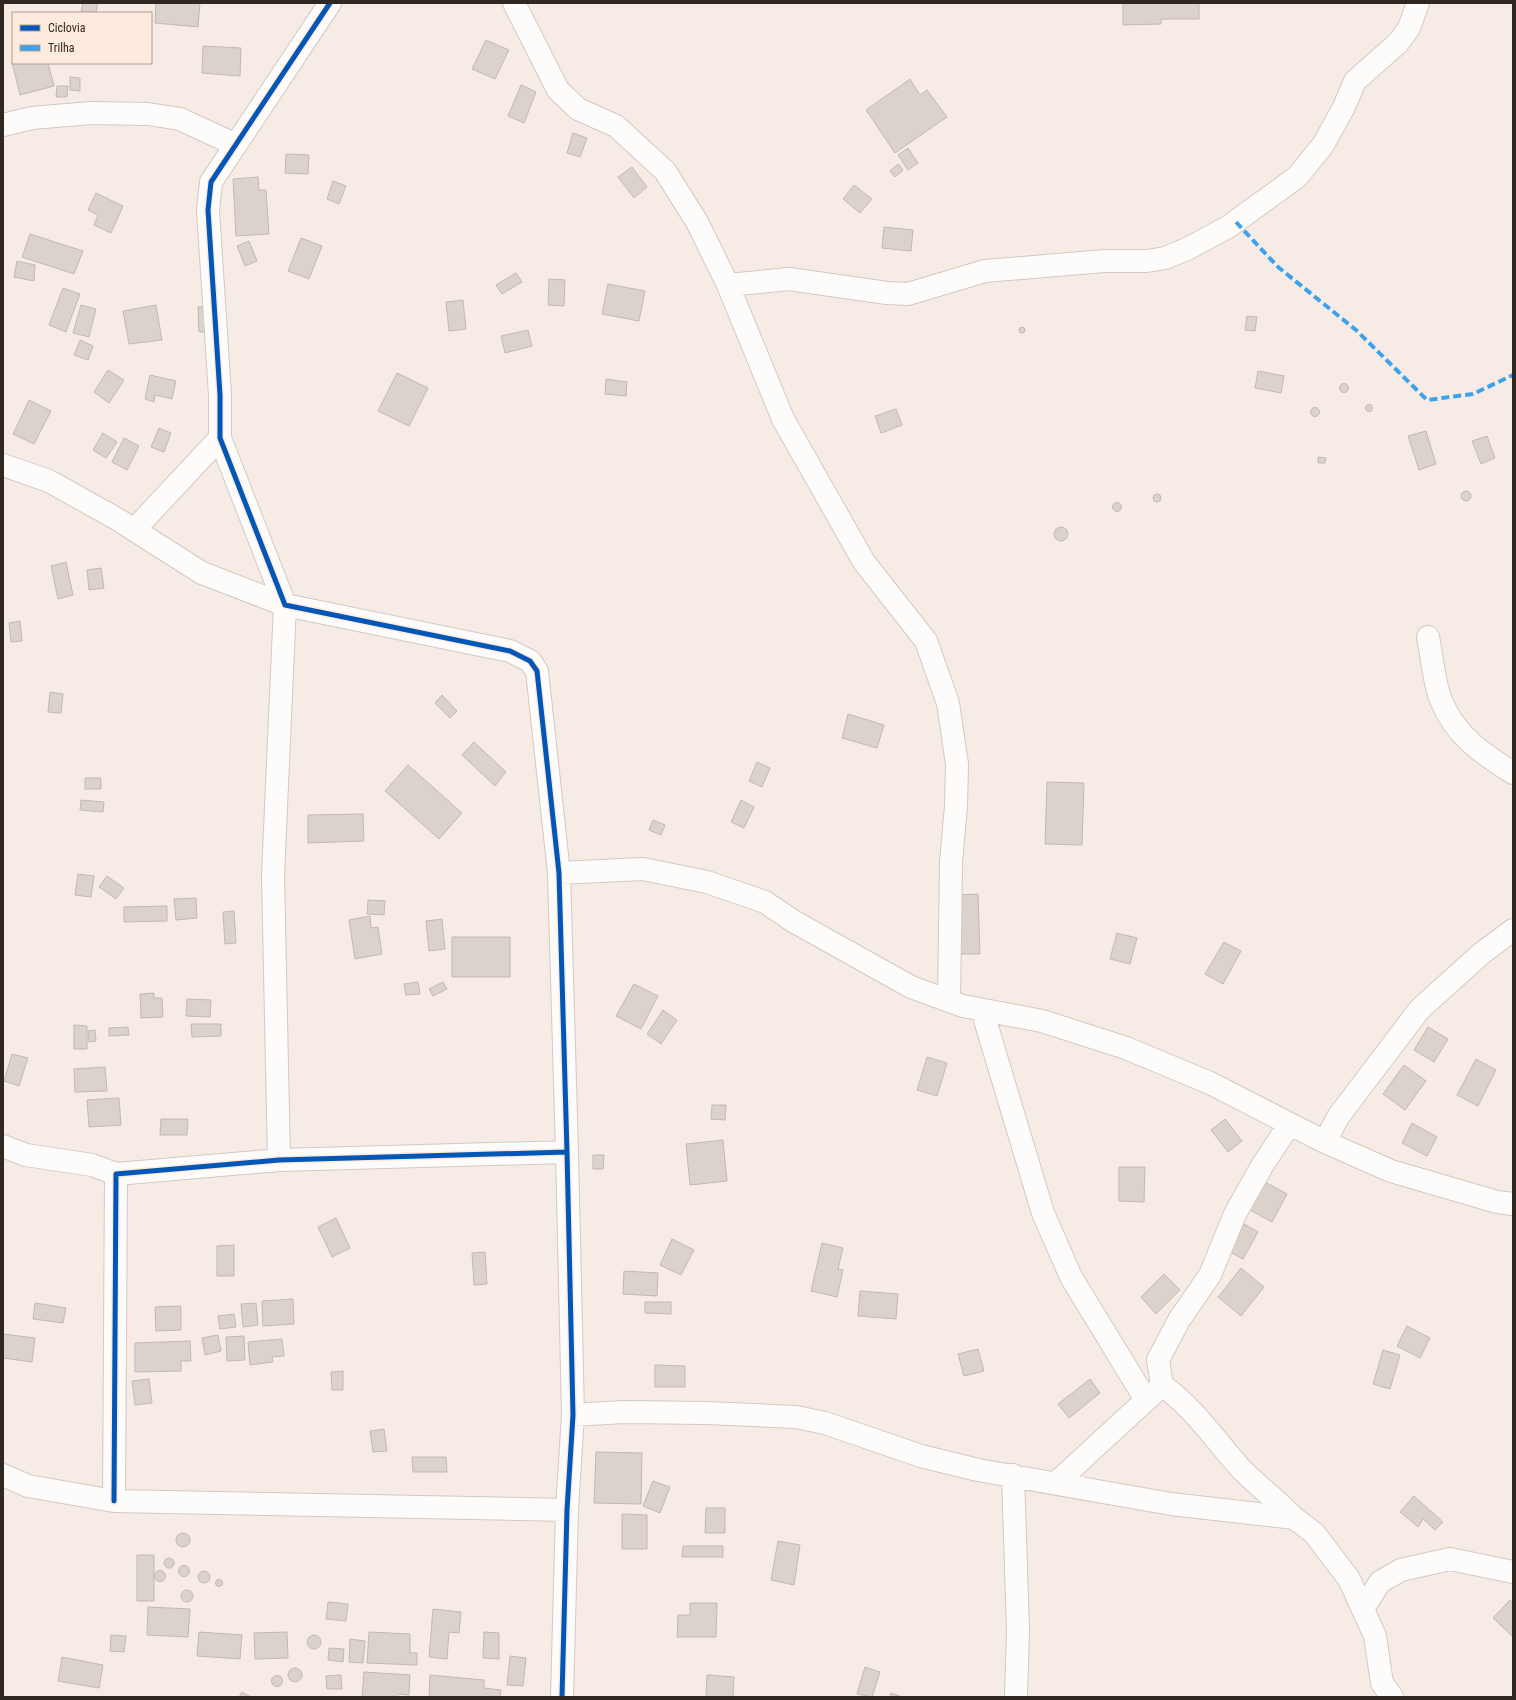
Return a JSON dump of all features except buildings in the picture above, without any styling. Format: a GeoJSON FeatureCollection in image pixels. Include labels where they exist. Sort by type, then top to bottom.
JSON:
{"type":"FeatureCollection","features":[{"type":"Feature","properties":{"kind":"street"},"geometry":{"type":"LineString","coordinates":[[279,1160],[273,875],[285,605],[220,438],[220,395],[208,210],[211,182],[330,3]]}},
{"type":"Feature","properties":{"kind":"street"},"geometry":{"type":"LineString","coordinates":[[514,3],[558,90],[578,109],[616,126],[665,171],[697,222],[728,285],[783,419],[864,562],[926,641],[948,703],[957,764],[956,806],[951,862],[949,1001]]}},
{"type":"Feature","properties":{"kind":"street"},"geometry":{"type":"LineString","coordinates":[[728,285],[789,279],[887,293],[908,294],[985,271],[1105,260],[1148,261],[1165,258],[1180,252],[1228,227],[1297,177],[1323,145],[1344,107],[1355,81],[1398,43],[1409,28],[1418,3]]}},
{"type":"Feature","properties":{"kind":"street"},"geometry":{"type":"LineString","coordinates":[[3,125],[32,118],[91,113],[148,114],[180,119],[236,145]]}},
{"type":"Feature","properties":{"kind":"street"},"geometry":{"type":"LineString","coordinates":[[134,530],[220,438]]}},
{"type":"Feature","properties":{"kind":"street"},"geometry":{"type":"LineString","coordinates":[[3,465],[48,481],[134,530],[202,573],[285,605],[510,651],[530,661],[537,671],[559,872],[567,1152],[573,1415],[567,1510],[562,1697]]}},
{"type":"Feature","properties":{"kind":"street"},"geometry":{"type":"LineString","coordinates":[[1428,637],[1441,700],[1458,730],[1477,750],[1513,773]]}},
{"type":"Feature","properties":{"kind":"street"},"geometry":{"type":"LineString","coordinates":[[559,872],[643,869],[706,882],[765,902],[792,921],[911,987],[949,1001],[982,1010],[1042,1021],[1126,1048],[1210,1084],[1289,1125],[1391,1171],[1497,1202],[1513,1204]]}},
{"type":"Feature","properties":{"kind":"street"},"geometry":{"type":"LineString","coordinates":[[1325,1142],[1338,1118],[1419,1010],[1482,953],[1513,930]]}},
{"type":"Feature","properties":{"kind":"street"},"geometry":{"type":"LineString","coordinates":[[982,1010],[1043,1213],[1072,1277],[1146,1400]]}},
{"type":"Feature","properties":{"kind":"street"},"geometry":{"type":"LineString","coordinates":[[1289,1125],[1262,1166],[1235,1214],[1210,1275],[1179,1320],[1158,1360],[1162,1385],[1180,1398],[1243,1470],[1294,1518],[1314,1533],[1350,1579],[1375,1636],[1382,1683],[1392,1697]]}},
{"type":"Feature","properties":{"kind":"street"},"geometry":{"type":"LineString","coordinates":[[3,1146],[26,1155],[92,1165],[116,1174],[279,1160],[567,1152]]}},
{"type":"Feature","properties":{"kind":"street"},"geometry":{"type":"LineString","coordinates":[[114,1501],[116,1174]]}},
{"type":"Feature","properties":{"kind":"street"},"geometry":{"type":"LineString","coordinates":[[1056,1483],[1162,1385]]}},
{"type":"Feature","properties":{"kind":"street"},"geometry":{"type":"LineString","coordinates":[[573,1415],[624,1412],[796,1416],[825,1423],[921,1456],[978,1470],[1171,1504],[1294,1518]]}},
{"type":"Feature","properties":{"kind":"street"},"geometry":{"type":"LineString","coordinates":[[3,1475],[28,1486],[114,1501],[567,1510]]}},
{"type":"Feature","properties":{"kind":"street"},"geometry":{"type":"LineString","coordinates":[[1013,1475],[1018,1630],[1016,1697]]}},
{"type":"Feature","properties":{"kind":"street"},"geometry":{"type":"LineString","coordinates":[[1363,1609],[1380,1582],[1408,1569],[1450,1559],[1513,1572]]}},
{"type":"Feature","properties":{"kind":"marked path"},"geometry":{"type":"LineString","coordinates":[[1236,222],[1278,267],[1356,330],[1427,400],[1473,394],[1513,375]]}},
{"type":"Feature","properties":{"kind":"cycle path"},"geometry":{"type":"LineString","coordinates":[[330,3],[211,182],[208,210],[220,395],[220,438],[285,605],[510,651],[530,661],[537,671],[559,873],[567,1152]]}},
{"type":"Feature","properties":{"kind":"cycle path"},"geometry":{"type":"LineString","coordinates":[[114,1501],[116,1174],[279,1160],[567,1152],[573,1415],[567,1510],[562,1697]]}}]}
